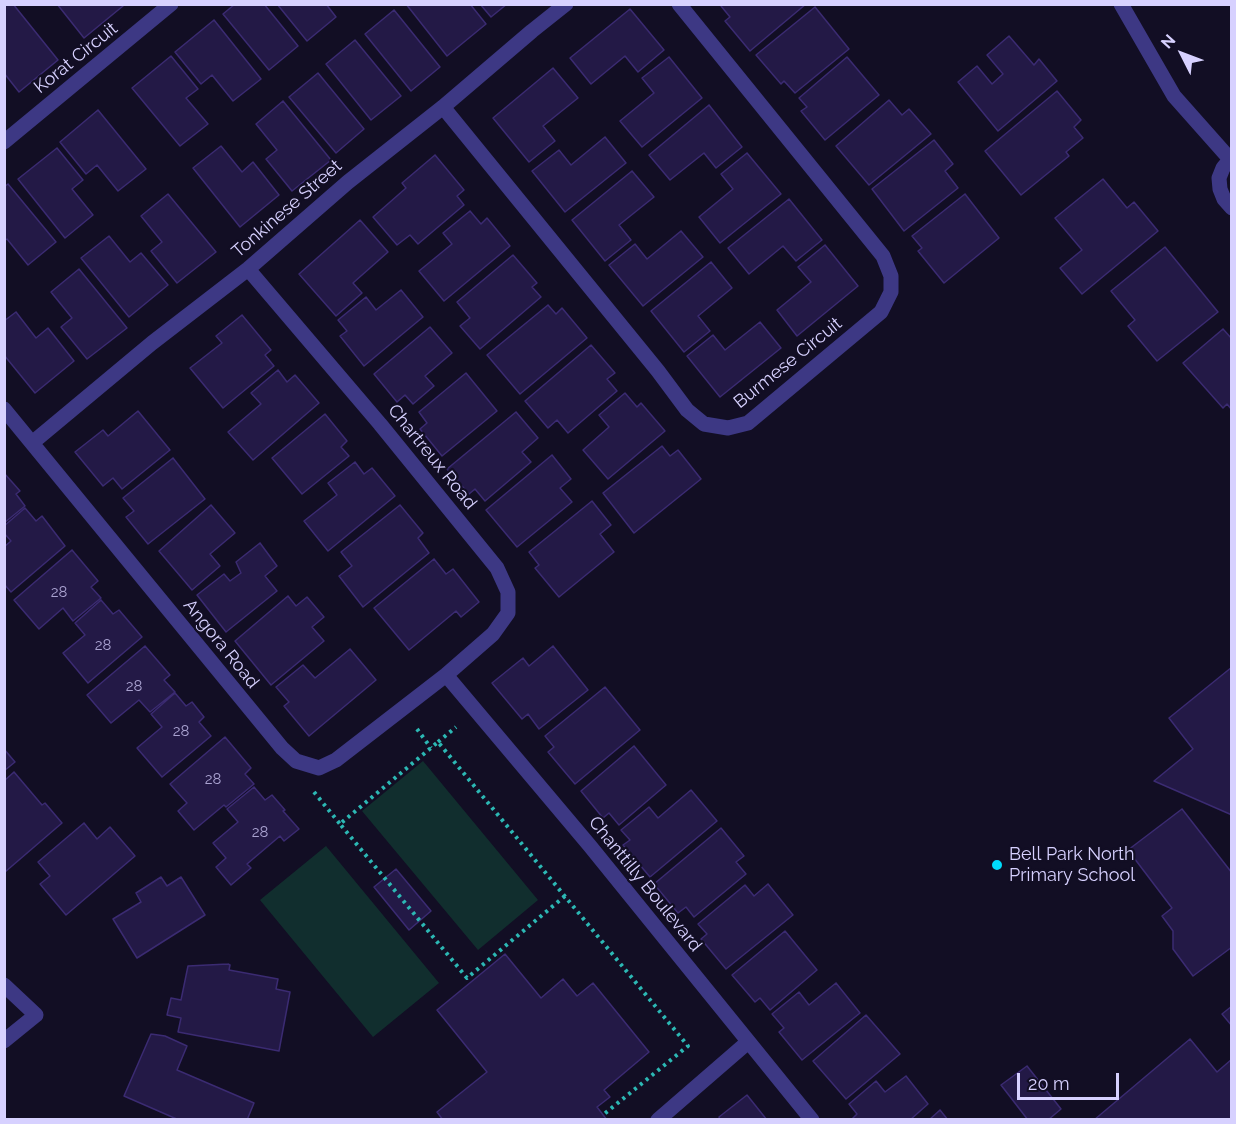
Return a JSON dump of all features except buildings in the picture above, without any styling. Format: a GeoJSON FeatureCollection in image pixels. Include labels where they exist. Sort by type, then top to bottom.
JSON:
{"type":"FeatureCollection","features":[{"type":"Feature","properties":{"kind":"street","name":"Korat Circuit"},"geometry":{"type":"LineString","coordinates":[[4,142],[171,4]]}},
{"type":"Feature","properties":{"kind":"street","name":"Tonkinese Street"},"geometry":{"type":"LineString","coordinates":[[32,442],[152,343],[248,269],[348,182],[443,107],[566,4]]}},
{"type":"Feature","properties":{"kind":"street","name":"Burmese Circuit"},"geometry":{"type":"LineString","coordinates":[[443,107],[687,410],[704,424],[728,428],[748,423],[881,312],[891,292],[891,276],[883,256],[679,4]]}},
{"type":"Feature","properties":{"kind":"street"},"geometry":{"type":"LineString","coordinates":[[1121,4],[1174,96],[1230,158],[1219,178],[1224,199],[1232,207]]}},
{"type":"Feature","properties":{"kind":"street","name":"Chartreux Road"},"geometry":{"type":"LineString","coordinates":[[248,269],[380,424],[497,568],[508,592],[508,613],[493,634],[446,675]]}},
{"type":"Feature","properties":{"kind":"street","name":"Angora Road"},"geometry":{"type":"LineString","coordinates":[[4,409],[282,748],[296,761],[319,768]]}},
{"type":"Feature","properties":{"kind":"street"},"geometry":{"type":"LineString","coordinates":[[319,768],[336,760],[446,675]]}},
{"type":"Feature","properties":{"kind":"street","name":"Chanttilly Boulevard"},"geometry":{"type":"LineString","coordinates":[[446,675],[590,846],[812,1119]]}},
{"type":"Feature","properties":{"kind":"street"},"geometry":{"type":"LineString","coordinates":[[4,986],[36,1016],[4,1041]]}},
{"type":"Feature","properties":{"kind":"street"},"geometry":{"type":"LineString","coordinates":[[658,1119],[748,1042]]}},
{"type":"Feature","properties":{"kind":"path"},"geometry":{"type":"LineString","coordinates":[[340,824],[438,742],[688,1046],[603,1114]]}},
{"type":"Feature","properties":{"kind":"path"},"geometry":{"type":"LineString","coordinates":[[319,768],[312,789],[467,978],[565,896]]}},
{"type":"Feature","properties":{"kind":"green space"},"geometry":{"type":"Polygon","coordinates":[[[423,761],[538,900],[478,950],[362,811],[423,761]]]}},
{"type":"Feature","properties":{"kind":"green space"},"geometry":{"type":"Polygon","coordinates":[[[326,846],[439,983],[373,1037],[260,900],[326,846]]]}},
{"type":"Feature","properties":{"kind":"place","name":"Bell Park North Primary School"},"geometry":{"type":"Point","coordinates":[997,865]}}]}
